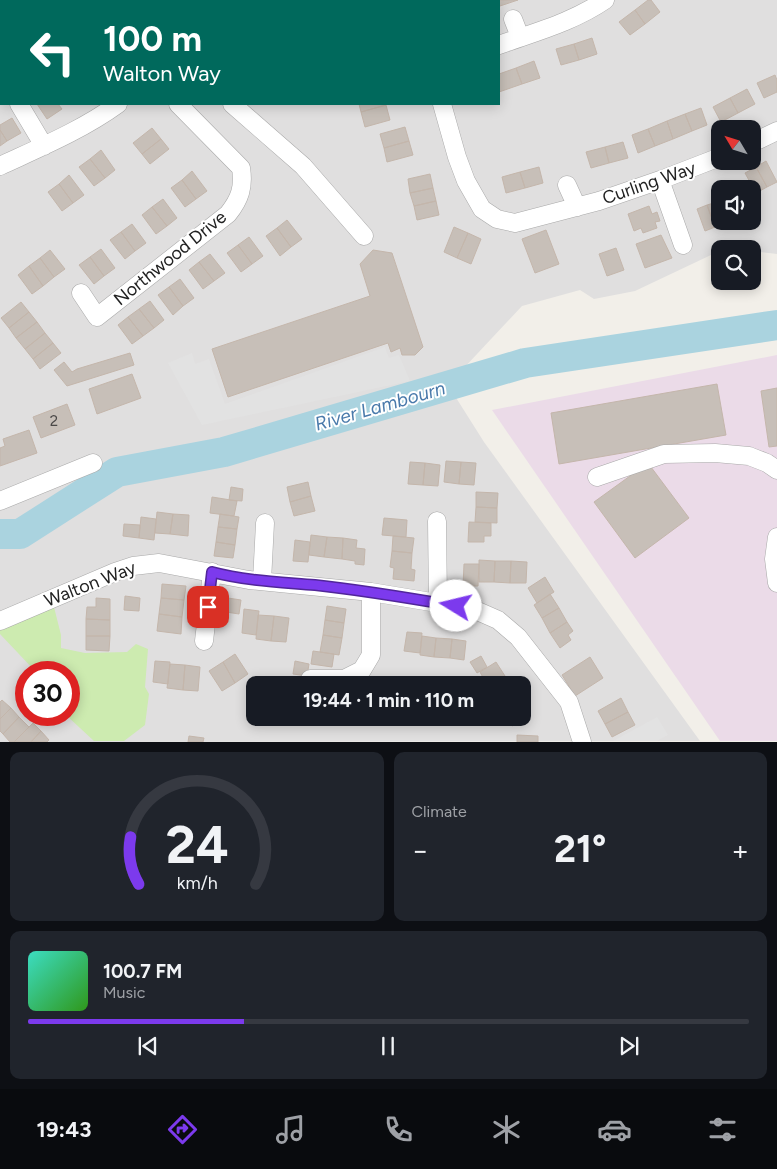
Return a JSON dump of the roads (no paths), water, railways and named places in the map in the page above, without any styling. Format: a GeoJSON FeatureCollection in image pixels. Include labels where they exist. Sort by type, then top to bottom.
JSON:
{"type":"FeatureCollection","features":[{"type":"Feature","properties":{"kind":"street"},"geometry":{"type":"LineString","coordinates":[[500,45],[553,26],[581,14],[605,0]]}},
{"type":"Feature","properties":{"kind":"street"},"geometry":{"type":"LineString","coordinates":[[513,19],[520,37]]}},
{"type":"Feature","properties":{"kind":"street"},"geometry":{"type":"LineString","coordinates":[[20,105],[44,146]]}},
{"type":"Feature","properties":{"kind":"street"},"geometry":{"type":"LineString","coordinates":[[0,166],[83,126],[116,105]]}},
{"type":"Feature","properties":{"kind":"street","name":"Northwood Drive"},"geometry":{"type":"LineString","coordinates":[[80,293],[96,317],[228,214],[240,196],[243,186],[242,168],[179,105]]}},
{"type":"Feature","properties":{"kind":"street"},"geometry":{"type":"LineString","coordinates":[[233,105],[303,166],[364,236]]}},
{"type":"Feature","properties":{"kind":"street","name":"Curling Way"},"geometry":{"type":"LineString","coordinates":[[442,105],[466,181],[482,209],[497,219],[515,223],[578,207],[660,180],[711,160]]}},
{"type":"Feature","properties":{"kind":"street"},"geometry":{"type":"LineString","coordinates":[[761,139],[777,131]]}},
{"type":"Feature","properties":{"kind":"street"},"geometry":{"type":"LineString","coordinates":[[660,180],[682,245]]}},
{"type":"Feature","properties":{"kind":"street"},"geometry":{"type":"LineString","coordinates":[[567,185],[578,207]]}},
{"type":"Feature","properties":{"kind":"street"},"geometry":{"type":"LineString","coordinates":[[597,477],[664,454],[715,453],[749,456],[767,463],[777,470]]}},
{"type":"Feature","properties":{"kind":"street"},"geometry":{"type":"LineString","coordinates":[[0,501],[93,463]]}},
{"type":"Feature","properties":{"kind":"street"},"geometry":{"type":"LineString","coordinates":[[437,521],[438,603]]}},
{"type":"Feature","properties":{"kind":"street"},"geometry":{"type":"LineString","coordinates":[[262,581],[265,523]]}},
{"type":"Feature","properties":{"kind":"street"},"geometry":{"type":"LineString","coordinates":[[777,537],[774,559],[777,583]]}},
{"type":"Feature","properties":{"kind":"street","name":"Walton Way"},"geometry":{"type":"LineString","coordinates":[[0,621],[115,572],[133,566],[159,563],[262,581],[370,592],[473,609],[498,620],[518,637],[568,702],[582,742]]}},
{"type":"Feature","properties":{"kind":"street"},"geometry":{"type":"LineString","coordinates":[[204,641],[212,572]]}},
{"type":"Feature","properties":{"kind":"street"},"geometry":{"type":"LineString","coordinates":[[350,676],[362,670],[371,655],[370,592]]}},
{"type":"Feature","properties":{"kind":"waterway","name":"River Lambourn"},"geometry":{"type":"LineString","coordinates":[[0,534],[20,534],[117,472],[224,452],[525,363],[777,325]]}}]}
